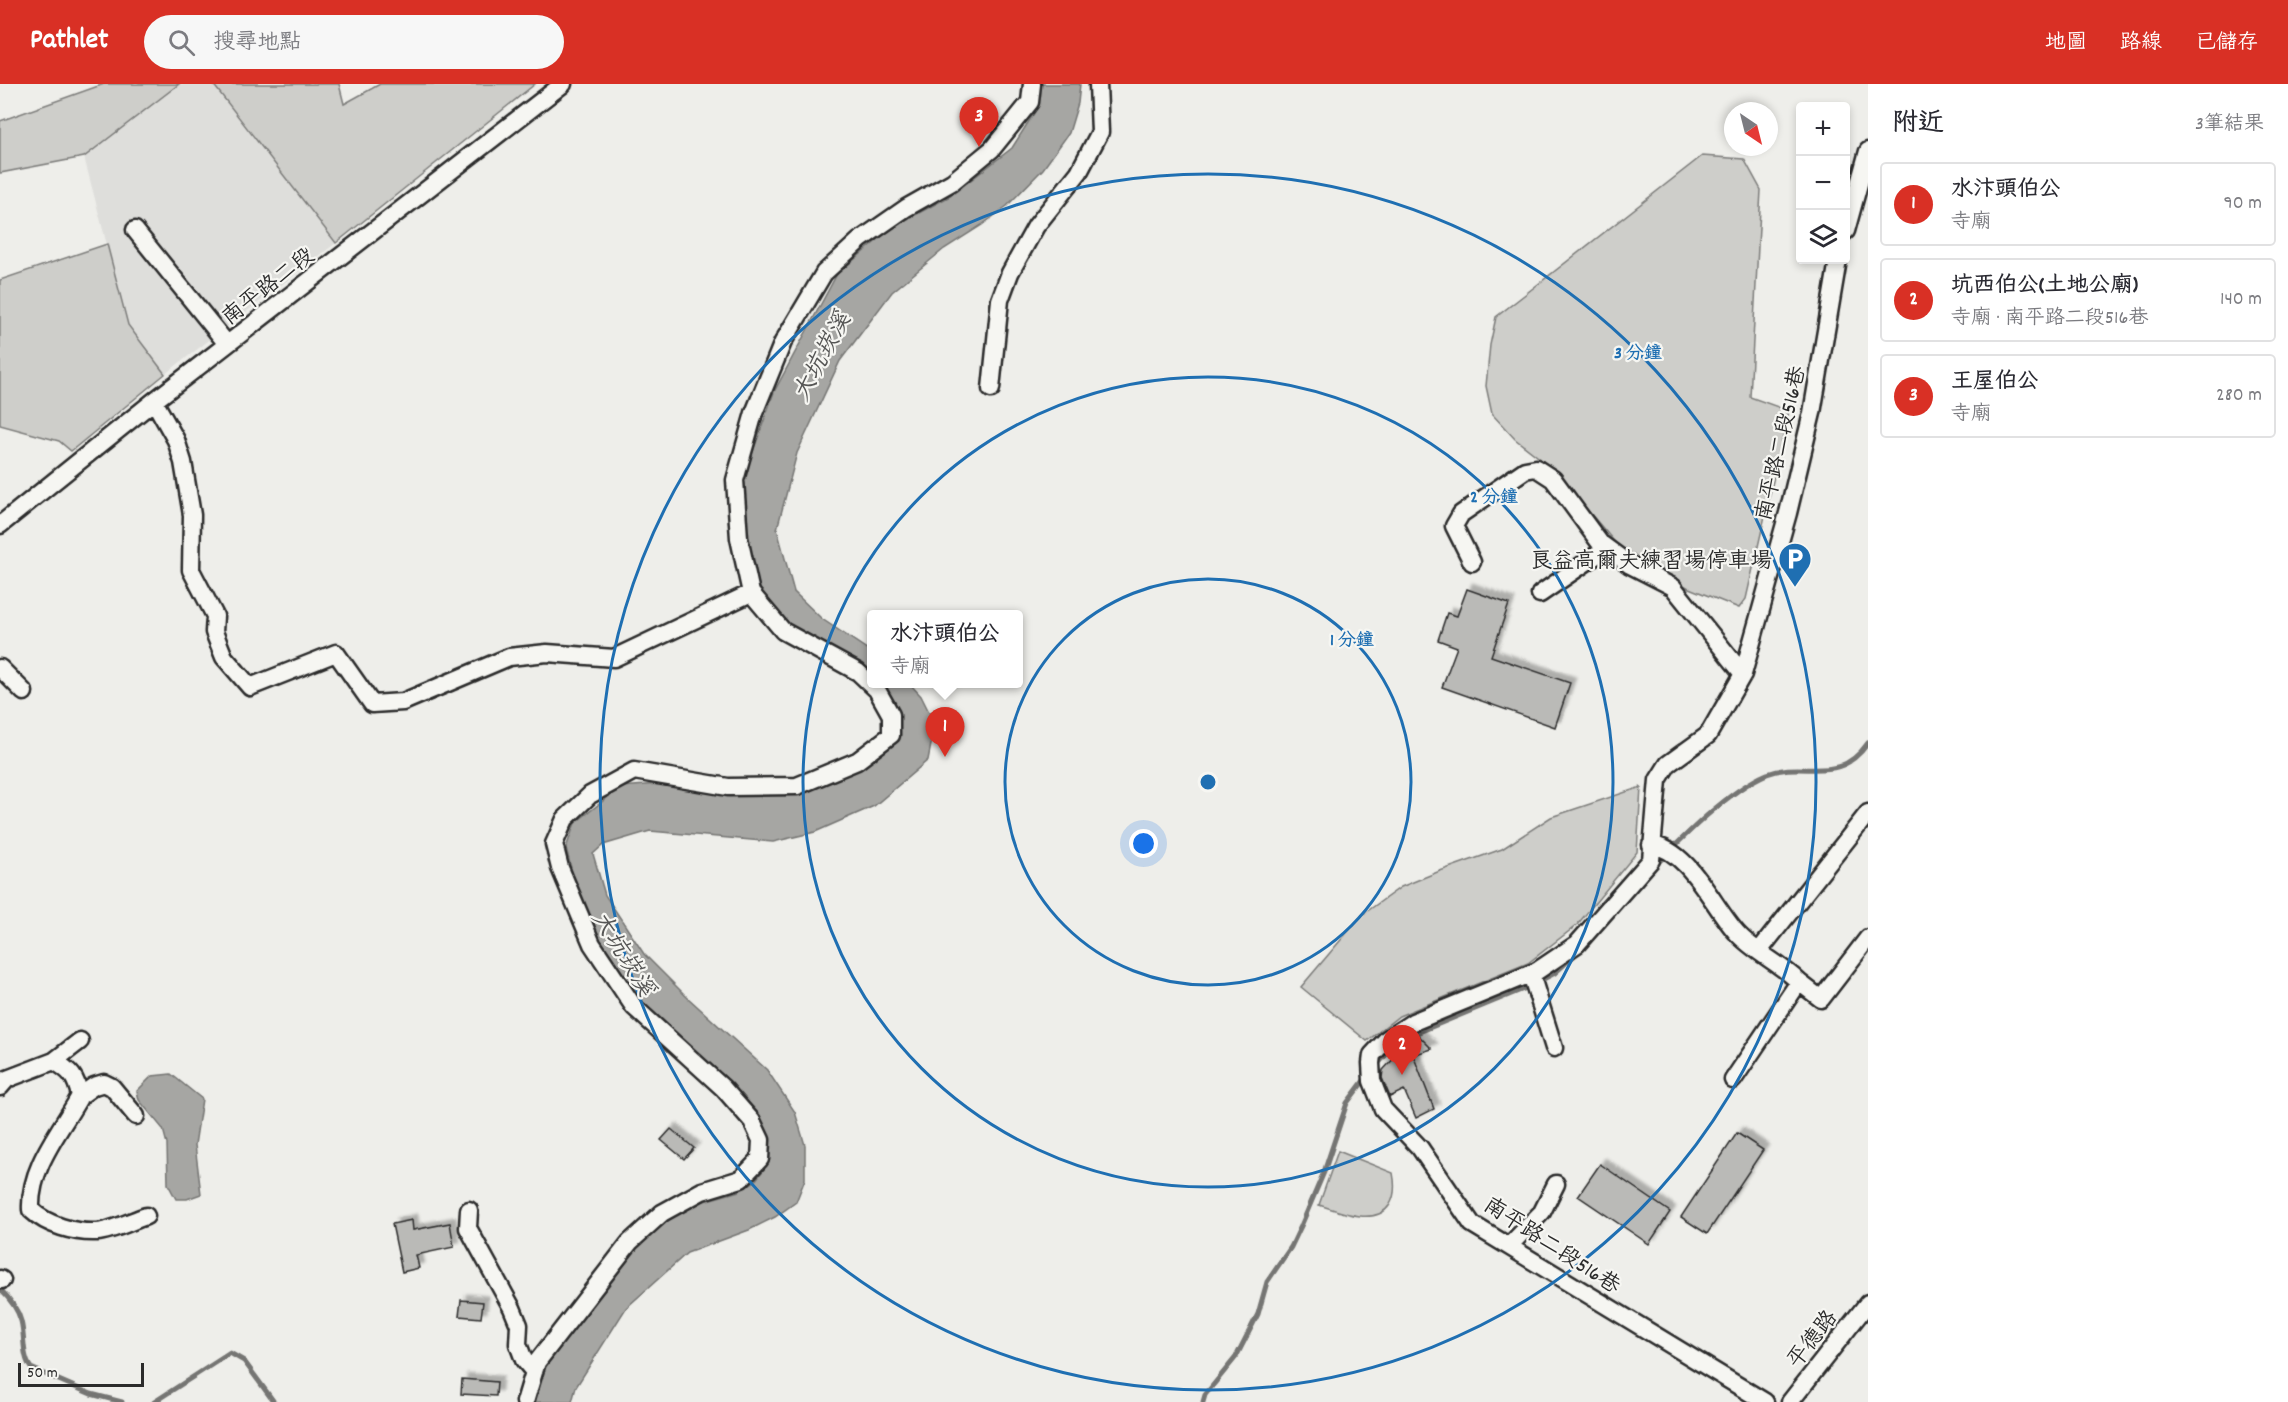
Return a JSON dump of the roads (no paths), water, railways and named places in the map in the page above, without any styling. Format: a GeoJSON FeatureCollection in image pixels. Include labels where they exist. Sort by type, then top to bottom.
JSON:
{"type":"FeatureCollection","features":[{"type":"Feature","properties":{"kind":"street","name":"南平路二段"},"geometry":{"type":"LineString","coordinates":[[0,525],[154,401],[563,84]]}},
{"type":"Feature","properties":{"kind":"street"},"geometry":{"type":"LineString","coordinates":[[867,680],[858,672],[783,631],[751,593],[739,538],[735,480],[754,413],[783,342],[824,273],[860,240],[906,208],[952,182],[992,149],[1030,102],[1032,84]]}},
{"type":"Feature","properties":{"kind":"street"},"geometry":{"type":"LineString","coordinates":[[991,389],[1000,300],[1010,273],[1036,226],[1079,172],[1100,132],[1098,84]]}},
{"type":"Feature","properties":{"kind":"street"},"geometry":{"type":"LineString","coordinates":[[1850,213],[1868,150]]}},
{"type":"Feature","properties":{"kind":"street"},"geometry":{"type":"LineString","coordinates":[[135,230],[227,344]]}},
{"type":"Feature","properties":{"kind":"street","name":"南平路二段516巷"},"geometry":{"type":"LineString","coordinates":[[1765,1402],[1472,1224],[1420,1148],[1383,1109],[1372,1081],[1371,1063],[1372,1055],[1387,1039],[1413,1022],[1531,974],[1577,944],[1651,860],[1656,846],[1658,780],[1668,764],[1708,735],[1743,674],[1788,513],[1812,413],[1837,264]]}},
{"type":"Feature","properties":{"kind":"street"},"geometry":{"type":"LineString","coordinates":[[154,401],[176,440],[183,462],[192,515],[191,570],[215,616],[214,632],[224,657],[250,687],[336,652],[372,704],[403,702],[509,657],[547,653],[614,658],[751,593]]}},
{"type":"Feature","properties":{"kind":"street"},"geometry":{"type":"LineString","coordinates":[[1472,562],[1454,526],[1461,513],[1525,470],[1536,468],[1552,479],[1600,543],[1630,565],[1673,587],[1743,674]]}},
{"type":"Feature","properties":{"kind":"street"},"geometry":{"type":"LineString","coordinates":[[1540,594],[1607,548]]}},
{"type":"Feature","properties":{"kind":"street"},"geometry":{"type":"LineString","coordinates":[[0,668],[24,692]]}},
{"type":"Feature","properties":{"kind":"street"},"geometry":{"type":"LineString","coordinates":[[525,1402],[537,1362],[630,1242],[662,1213],[702,1191],[741,1179],[760,1159],[761,1140],[752,1121],[723,1088],[634,1007],[592,944],[560,868],[554,844],[565,819],[590,795],[634,771],[728,787],[797,786],[857,761],[891,735],[891,715],[876,688]]}},
{"type":"Feature","properties":{"kind":"street"},"geometry":{"type":"LineString","coordinates":[[1759,951],[1868,813]]}},
{"type":"Feature","properties":{"kind":"street"},"geometry":{"type":"LineString","coordinates":[[1656,846],[1682,860],[1737,934],[1788,971],[1821,999],[1868,938]]}},
{"type":"Feature","properties":{"kind":"street"},"geometry":{"type":"LineString","coordinates":[[1531,974],[1554,1048]]}},
{"type":"Feature","properties":{"kind":"street"},"geometry":{"type":"LineString","coordinates":[[1733,1080],[1799,982]]}},
{"type":"Feature","properties":{"kind":"street"},"geometry":{"type":"LineString","coordinates":[[2,1078],[54,1061],[80,1041]]}},
{"type":"Feature","properties":{"kind":"street"},"geometry":{"type":"LineString","coordinates":[[54,1061],[66,1068],[77,1080],[80,1096]]}},
{"type":"Feature","properties":{"kind":"street"},"geometry":{"type":"LineString","coordinates":[[136,1116],[112,1087],[104,1083],[94,1086],[80,1096],[38,1166],[30,1196],[31,1210],[42,1220],[69,1229],[97,1232],[146,1216]]}},
{"type":"Feature","properties":{"kind":"street"},"geometry":{"type":"LineString","coordinates":[[1509,1246],[1542,1212],[1556,1184]]}},
{"type":"Feature","properties":{"kind":"street"},"geometry":{"type":"LineString","coordinates":[[469,1210],[468,1228],[512,1308],[519,1325],[518,1344],[524,1360],[534,1372]]}},
{"type":"Feature","properties":{"kind":"street","name":"平德路"},"geometry":{"type":"LineString","coordinates":[[1790,1402],[1868,1303]]}},
{"type":"Feature","properties":{"kind":"water","name":"大坑崁溪"},"geometry":{"type":"Polygon","coordinates":[[[1039,84],[1080,84],[1078,103],[1069,133],[1043,169],[1007,206],[944,249],[892,292],[840,361],[797,453],[777,529],[794,592],[822,619],[867,649],[867,675],[788,626],[763,598],[745,538],[743,480],[774,392],[837,274],[893,227],[950,196],[1012,148],[1038,107],[1039,84]]]}},
{"type":"Feature","properties":{"kind":"water","name":"大坑崁溪"},"geometry":{"type":"Polygon","coordinates":[[[879,688],[914,688],[921,696],[935,724],[928,760],[874,806],[815,832],[773,842],[650,831],[603,845],[593,854],[605,895],[644,954],[767,1070],[795,1112],[805,1145],[805,1179],[796,1202],[775,1217],[749,1230],[687,1253],[626,1308],[576,1387],[572,1402],[533,1402],[543,1369],[640,1244],[674,1216],[697,1203],[739,1191],[755,1181],[768,1164],[765,1131],[733,1084],[644,1006],[603,945],[579,900],[566,848],[575,823],[621,787],[659,784],[721,794],[796,794],[850,774],[886,751],[900,729],[894,705],[879,688]]]}},
{"type":"Feature","properties":{"kind":"water"},"geometry":{"type":"Polygon","coordinates":[[[171,1074],[202,1099],[195,1145],[201,1194],[187,1199],[176,1199],[168,1184],[167,1144],[163,1129],[139,1100],[137,1091],[152,1076],[171,1074]]]}},
{"type":"Feature","properties":{"kind":"waterway"},"geometry":{"type":"LineString","coordinates":[[1653,868],[1707,816],[1752,781],[1781,770],[1832,768],[1856,756],[1868,743]]}},
{"type":"Feature","properties":{"kind":"waterway"},"geometry":{"type":"LineString","coordinates":[[1376,1066],[1395,1045],[1407,1037],[1526,988],[1555,973],[1577,953]]}},
{"type":"Feature","properties":{"kind":"waterway"},"geometry":{"type":"LineString","coordinates":[[1203,1402],[1205,1395],[1236,1357],[1258,1314],[1267,1282],[1291,1247],[1324,1172],[1347,1103],[1368,1075]]}},
{"type":"Feature","properties":{"kind":"waterway"},"geometry":{"type":"LineString","coordinates":[[0,1289],[13,1304],[20,1317],[26,1358],[31,1368],[91,1394],[122,1402]]}},
{"type":"Feature","properties":{"kind":"waterway"},"geometry":{"type":"LineString","coordinates":[[154,1402],[230,1353],[244,1361],[274,1402]]}},
{"type":"Feature","properties":{"kind":"place","name":"王屋伯公"},"geometry":{"type":"Point","coordinates":[979,147]}},
{"type":"Feature","properties":{"kind":"place","name":"良益高爾夫練習場停車場"},"geometry":{"type":"Point","coordinates":[1795,588]}},
{"type":"Feature","properties":{"kind":"place","name":"水汴頭伯公"},"geometry":{"type":"Point","coordinates":[945,757]}},
{"type":"Feature","properties":{"kind":"place","name":"坑西伯公(土地公廟)"},"geometry":{"type":"Point","coordinates":[1402,1075]}}]}
